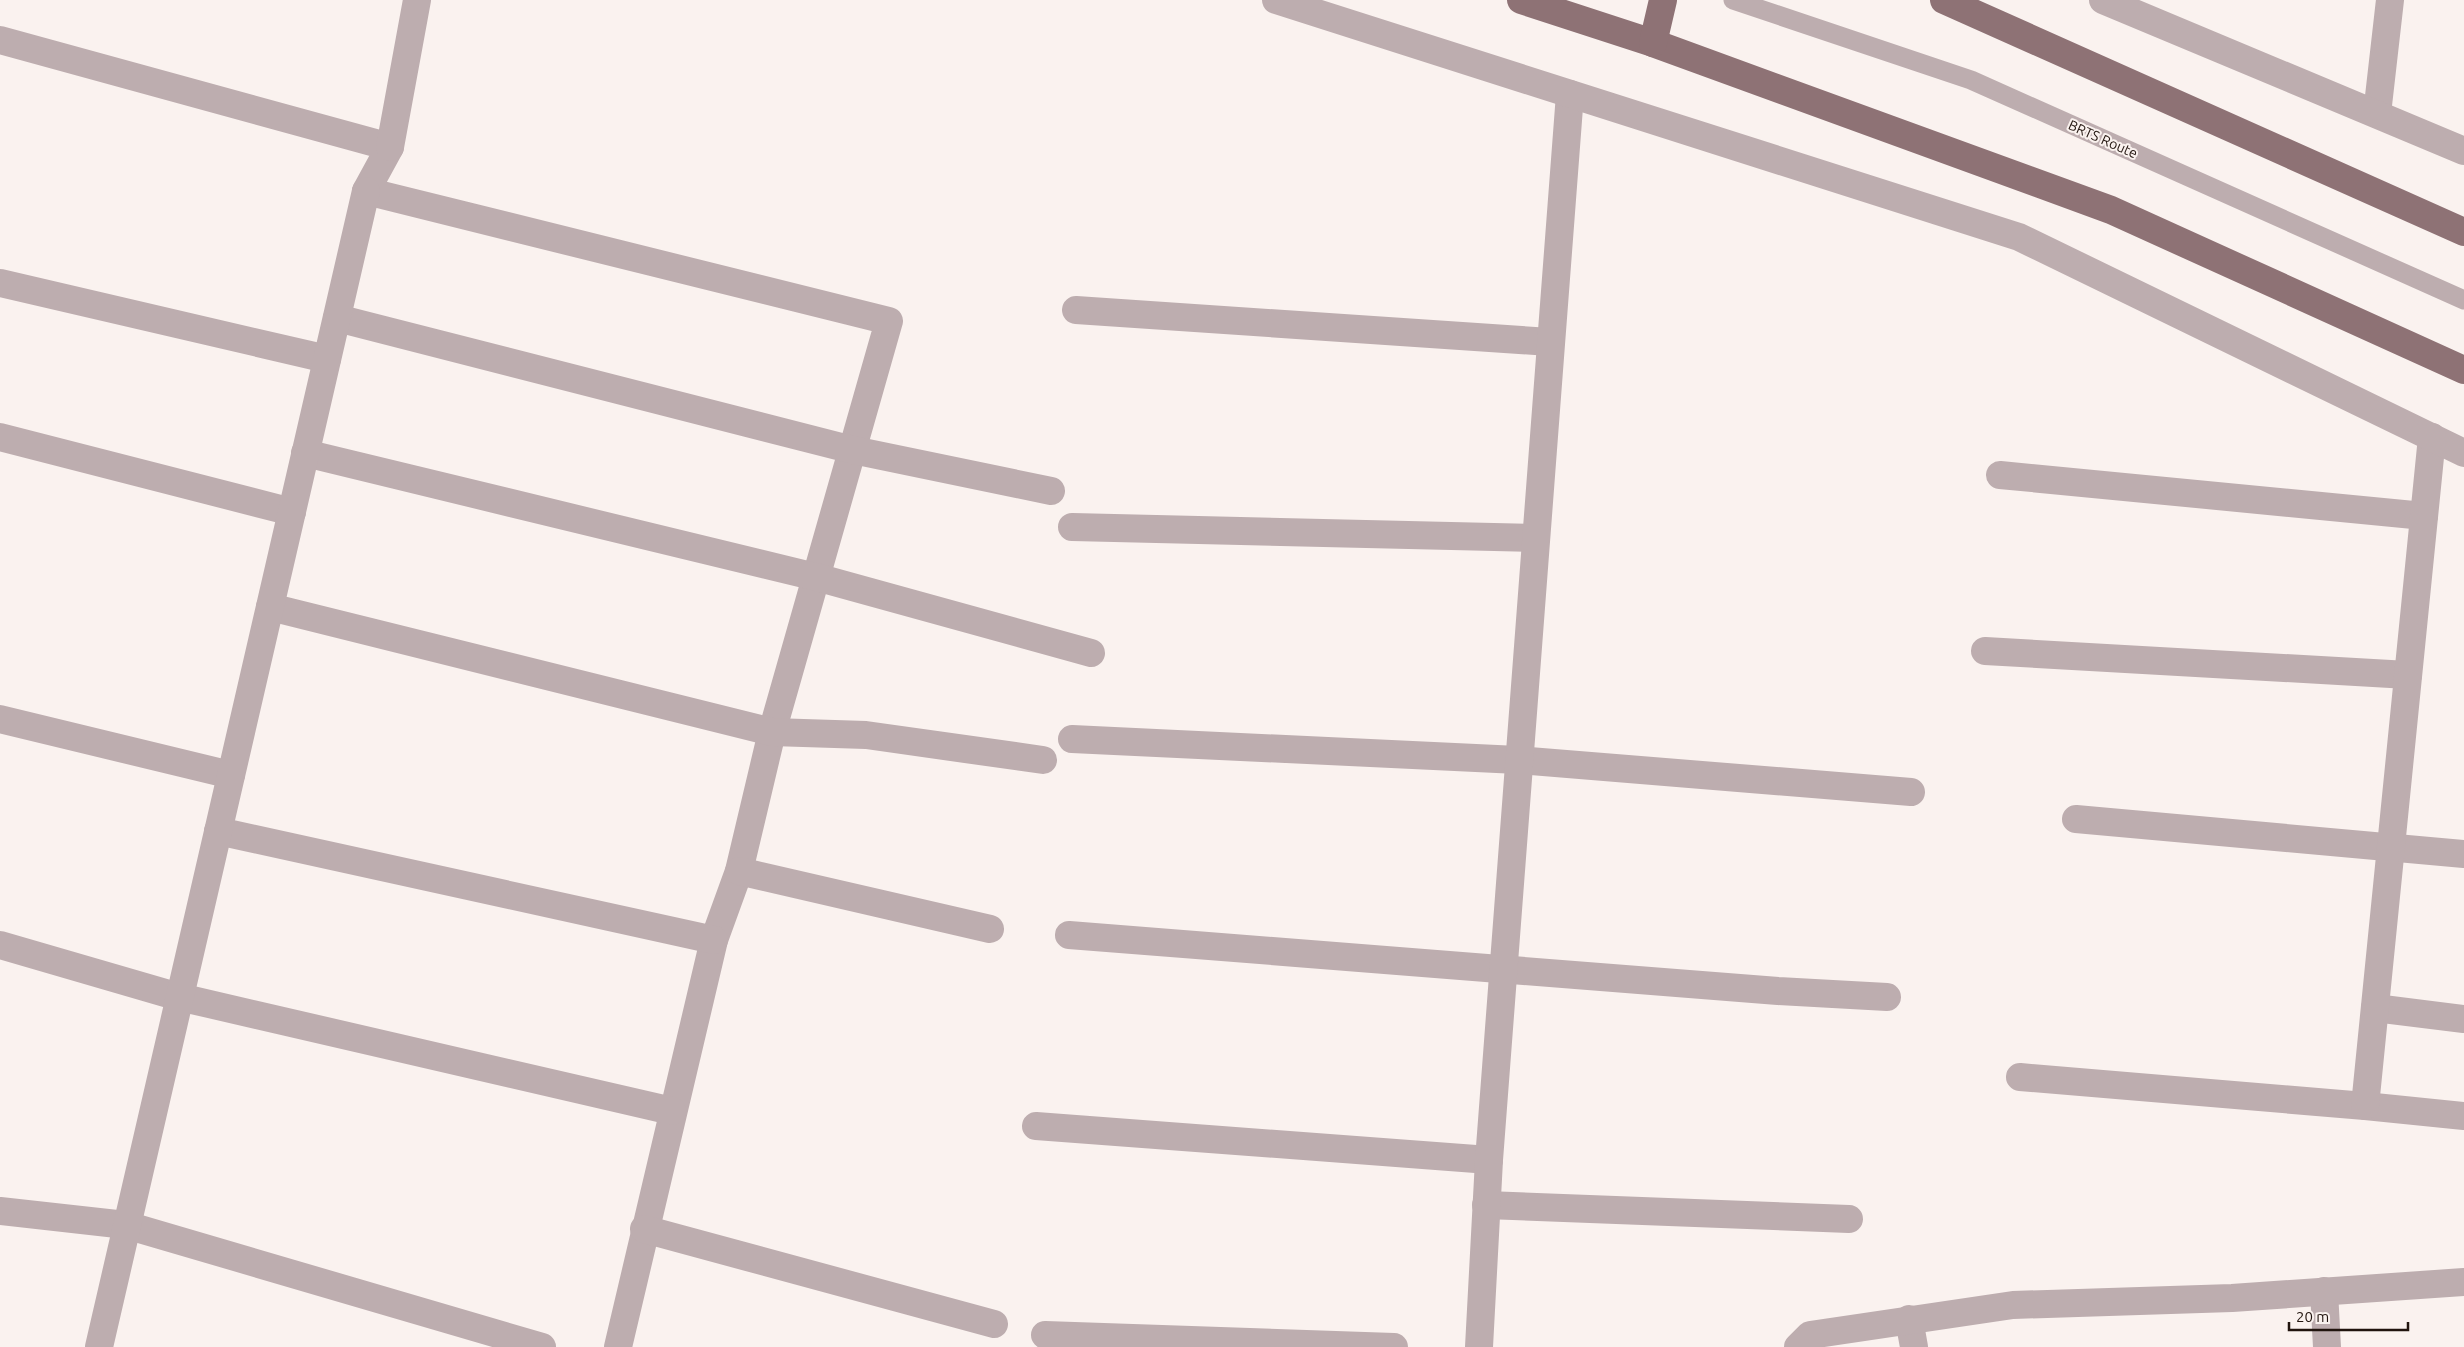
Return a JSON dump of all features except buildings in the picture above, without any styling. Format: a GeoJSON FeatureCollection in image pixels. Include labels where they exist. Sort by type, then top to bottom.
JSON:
{"type":"FeatureCollection","features":[{"type":"Feature","properties":{"kind":"main road"},"geometry":{"type":"LineString","coordinates":[[1521,0],[1653,43],[2111,210],[2464,370]]}},
{"type":"Feature","properties":{"kind":"main road"},"geometry":{"type":"LineString","coordinates":[[1653,43],[1663,0]]}},
{"type":"Feature","properties":{"kind":"main road"},"geometry":{"type":"LineString","coordinates":[[1944,0],[2464,232]]}},
{"type":"Feature","properties":{"kind":"street"},"geometry":{"type":"LineString","coordinates":[[99,1347],[366,191],[390,147],[417,0]]}},
{"type":"Feature","properties":{"kind":"street"},"geometry":{"type":"LineString","coordinates":[[1276,0],[2019,237],[2464,453]]}},
{"type":"Feature","properties":{"kind":"street"},"geometry":{"type":"LineString","coordinates":[[2102,0],[2464,152]]}},
{"type":"Feature","properties":{"kind":"street"},"geometry":{"type":"LineString","coordinates":[[2377,114],[2390,0]]}},
{"type":"Feature","properties":{"kind":"street"},"geometry":{"type":"LineString","coordinates":[[0,40],[390,147]]}},
{"type":"Feature","properties":{"kind":"street"},"geometry":{"type":"LineString","coordinates":[[1479,1347],[1486,1204],[1518,760],[1570,94]]}},
{"type":"Feature","properties":{"kind":"street"},"geometry":{"type":"LineString","coordinates":[[366,191],[889,321],[772,732],[739,871],[714,940],[644,1229],[618,1347]]}},
{"type":"Feature","properties":{"kind":"street"},"geometry":{"type":"LineString","coordinates":[[0,283],[327,359]]}},
{"type":"Feature","properties":{"kind":"street"},"geometry":{"type":"LineString","coordinates":[[1076,310],[1550,342]]}},
{"type":"Feature","properties":{"kind":"street"},"geometry":{"type":"LineString","coordinates":[[337,318],[853,450],[1051,491]]}},
{"type":"Feature","properties":{"kind":"street"},"geometry":{"type":"LineString","coordinates":[[0,437],[292,512]]}},
{"type":"Feature","properties":{"kind":"street"},"geometry":{"type":"LineString","coordinates":[[2365,1106],[2432,437]]}},
{"type":"Feature","properties":{"kind":"street"},"geometry":{"type":"LineString","coordinates":[[305,453],[816,576],[1091,654]]}},
{"type":"Feature","properties":{"kind":"street"},"geometry":{"type":"LineString","coordinates":[[2000,475],[2424,516]]}},
{"type":"Feature","properties":{"kind":"street"},"geometry":{"type":"LineString","coordinates":[[1072,527],[1536,538]]}},
{"type":"Feature","properties":{"kind":"street"},"geometry":{"type":"LineString","coordinates":[[270,607],[772,732],[866,735],[1043,760]]}},
{"type":"Feature","properties":{"kind":"street"},"geometry":{"type":"LineString","coordinates":[[1984,651],[2408,674]]}},
{"type":"Feature","properties":{"kind":"street"},"geometry":{"type":"LineString","coordinates":[[0,719],[231,775]]}},
{"type":"Feature","properties":{"kind":"street"},"geometry":{"type":"LineString","coordinates":[[1072,739],[1518,760],[1910,792]]}},
{"type":"Feature","properties":{"kind":"street"},"geometry":{"type":"LineString","coordinates":[[2076,819],[2464,854]]}},
{"type":"Feature","properties":{"kind":"street"},"geometry":{"type":"LineString","coordinates":[[218,831],[714,940]]}},
{"type":"Feature","properties":{"kind":"street"},"geometry":{"type":"LineString","coordinates":[[739,871],[990,929]]}},
{"type":"Feature","properties":{"kind":"street"},"geometry":{"type":"LineString","coordinates":[[1069,935],[1778,991],[1887,996]]}},
{"type":"Feature","properties":{"kind":"street"},"geometry":{"type":"LineString","coordinates":[[0,945],[179,997],[672,1111]]}},
{"type":"Feature","properties":{"kind":"street"},"geometry":{"type":"LineString","coordinates":[[2375,1008],[2464,1019]]}},
{"type":"Feature","properties":{"kind":"street"},"geometry":{"type":"LineString","coordinates":[[2020,1077],[2464,1116]]}},
{"type":"Feature","properties":{"kind":"street"},"geometry":{"type":"LineString","coordinates":[[1036,1126],[1489,1160]]}},
{"type":"Feature","properties":{"kind":"street"},"geometry":{"type":"LineString","coordinates":[[1486,1204],[1849,1219]]}},
{"type":"Feature","properties":{"kind":"street"},"geometry":{"type":"LineString","coordinates":[[0,1211],[126,1225],[542,1347]]}},
{"type":"Feature","properties":{"kind":"street"},"geometry":{"type":"LineString","coordinates":[[644,1229],[994,1324]]}},
{"type":"Feature","properties":{"kind":"street"},"geometry":{"type":"LineString","coordinates":[[1798,1347],[1810,1334],[2013,1305],[2232,1298],[2464,1282]]}},
{"type":"Feature","properties":{"kind":"street"},"geometry":{"type":"LineString","coordinates":[[2324,1291],[2327,1347]]}},
{"type":"Feature","properties":{"kind":"street"},"geometry":{"type":"LineString","coordinates":[[1909,1319],[1914,1347]]}},
{"type":"Feature","properties":{"kind":"street"},"geometry":{"type":"LineString","coordinates":[[1045,1335],[1394,1347]]}},
{"type":"Feature","properties":{"kind":"lane","name":"BRTS Route"},"geometry":{"type":"LineString","coordinates":[[1733,0],[1971,80],[2464,300]]}}]}
